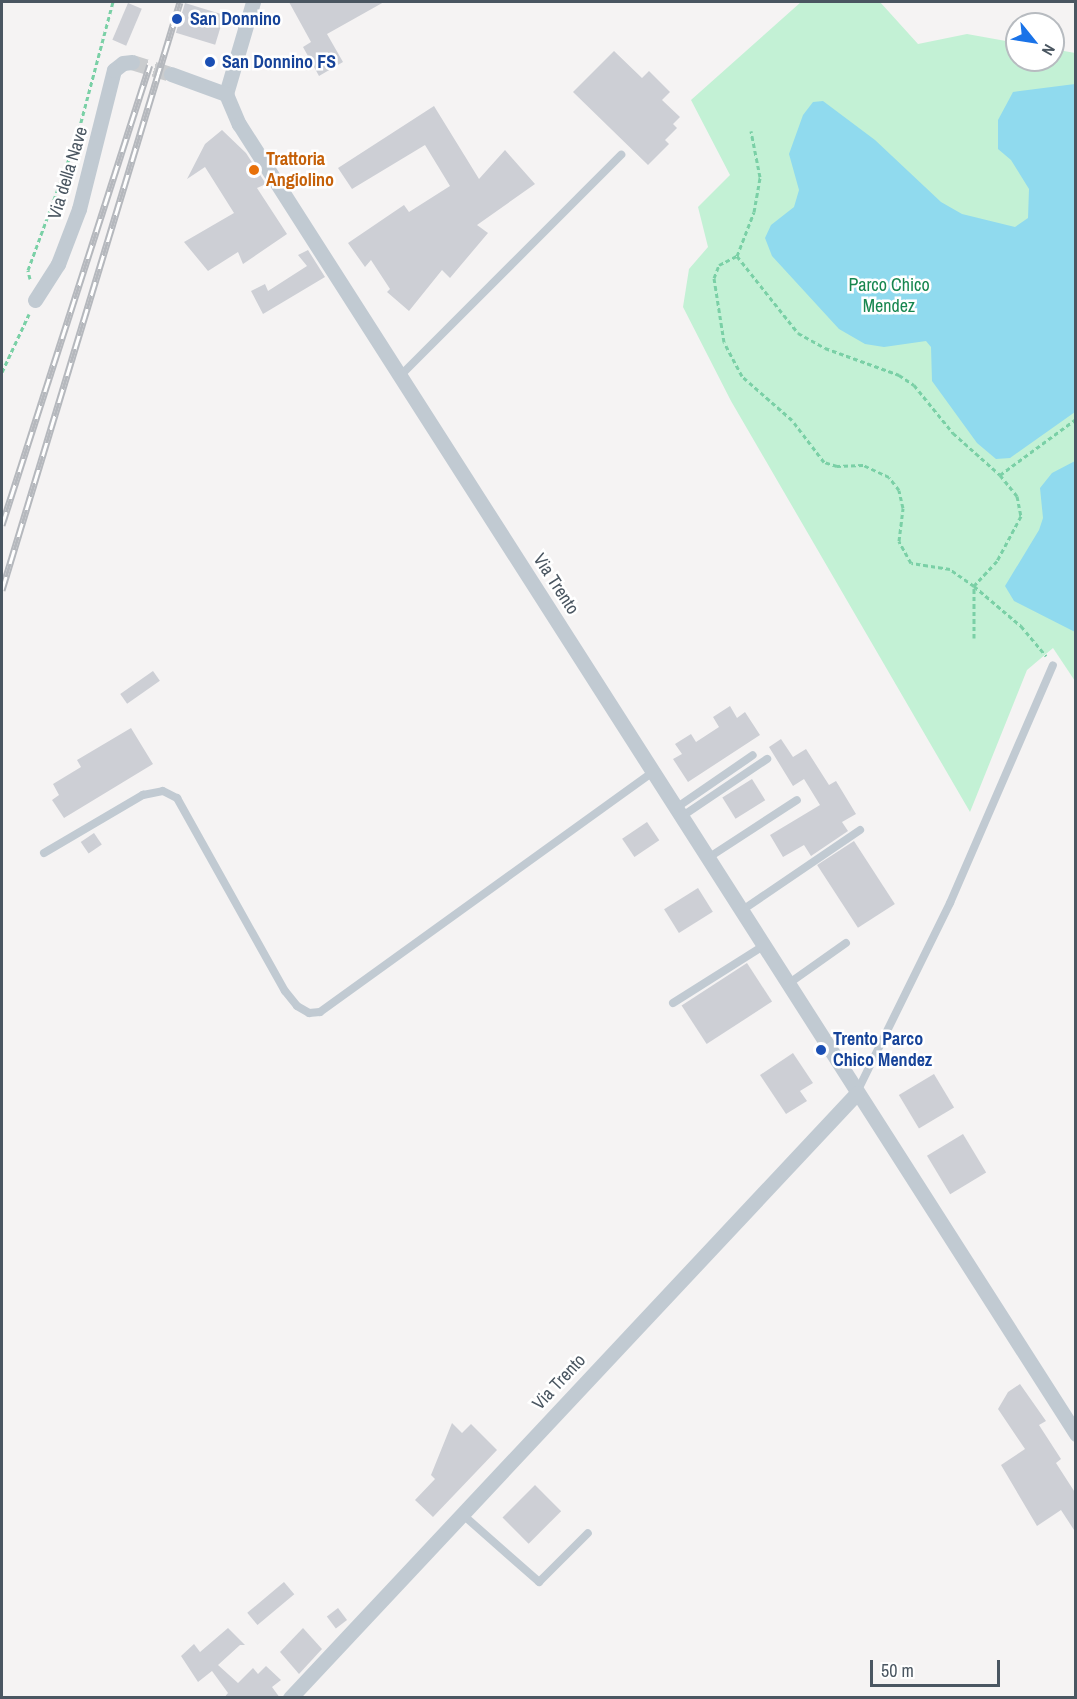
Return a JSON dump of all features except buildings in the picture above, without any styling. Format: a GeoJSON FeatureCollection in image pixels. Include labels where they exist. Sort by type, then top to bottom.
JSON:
{"type":"FeatureCollection","features":[{"type":"Feature","properties":{"kind":"street"},"geometry":{"type":"LineString","coordinates":[[171,74],[226,94],[230,69],[253,2]]}},
{"type":"Feature","properties":{"kind":"street","name":"Via della Nave"},"geometry":{"type":"LineString","coordinates":[[35,300],[58,264],[80,209],[114,70],[123,63],[132,62]]}},
{"type":"Feature","properties":{"kind":"street","name":"Via Trento"},"geometry":{"type":"LineString","coordinates":[[226,94],[239,124],[1076,1434]]}},
{"type":"Feature","properties":{"kind":"street","name":"Via Trento"},"geometry":{"type":"LineString","coordinates":[[290,1698],[857,1093]]}},
{"type":"Feature","properties":{"kind":"lane"},"geometry":{"type":"LineString","coordinates":[[400,376],[621,155]]}},
{"type":"Feature","properties":{"kind":"lane"},"geometry":{"type":"LineString","coordinates":[[857,1093],[950,903],[1053,665]]}},
{"type":"Feature","properties":{"kind":"lane"},"geometry":{"type":"LineString","coordinates":[[678,812],[753,756]]}},
{"type":"Feature","properties":{"kind":"lane"},"geometry":{"type":"LineString","coordinates":[[678,812],[767,759]]}},
{"type":"Feature","properties":{"kind":"lane"},"geometry":{"type":"LineString","coordinates":[[44,853],[143,795],[163,791],[177,798],[285,992],[297,1006],[309,1013],[320,1012],[653,772]]}},
{"type":"Feature","properties":{"kind":"lane"},"geometry":{"type":"LineString","coordinates":[[708,858],[797,800]]}},
{"type":"Feature","properties":{"kind":"lane"},"geometry":{"type":"LineString","coordinates":[[741,910],[860,830]]}},
{"type":"Feature","properties":{"kind":"lane"},"geometry":{"type":"LineString","coordinates":[[788,984],[846,943]]}},
{"type":"Feature","properties":{"kind":"lane"},"geometry":{"type":"LineString","coordinates":[[673,1003],[763,946]]}},
{"type":"Feature","properties":{"kind":"lane"},"geometry":{"type":"LineString","coordinates":[[462,1514],[539,1582],[588,1533]]}},
{"type":"Feature","properties":{"kind":"path"},"geometry":{"type":"LineString","coordinates":[[2,372],[35,300],[28,270],[77,137],[113,2]]}},
{"type":"Feature","properties":{"kind":"path"},"geometry":{"type":"LineString","coordinates":[[751,131],[760,177],[753,212],[737,256],[719,265],[714,278],[724,342],[742,376],[792,420],[824,462],[863,465],[889,477],[899,490],[903,508],[899,541],[911,563],[950,569],[974,586],[1021,626],[1053,665]]}},
{"type":"Feature","properties":{"kind":"path"},"geometry":{"type":"LineString","coordinates":[[737,256],[798,333],[825,348],[899,375],[914,385],[952,433],[1000,475],[1017,496],[1021,516],[997,561],[974,586],[974,638]]}},
{"type":"Feature","properties":{"kind":"path"},"geometry":{"type":"LineString","coordinates":[[1000,475],[1076,419]]}},
{"type":"Feature","properties":{"kind":"green space","name":"Parco Chico Mendez"},"geometry":{"type":"Polygon","coordinates":[[[801,2],[880,2],[918,44],[967,34],[1005,41],[1005,72],[1065,72],[1065,51],[1075,53],[1075,681],[1053,648],[1027,670],[970,812],[731,401],[683,307],[689,269],[708,247],[698,207],[730,175],[691,100],[801,2]]]}},
{"type":"Feature","properties":{"kind":"water"},"geometry":{"type":"Polygon","coordinates":[[[1075,84],[1075,412],[1010,458],[996,459],[977,443],[932,381],[931,347],[926,341],[884,347],[865,344],[839,329],[772,256],[765,238],[771,225],[794,207],[799,190],[789,154],[803,115],[813,102],[823,101],[875,140],[941,202],[962,214],[1015,227],[1028,218],[1029,189],[1011,160],[998,149],[998,120],[1013,92],[1075,84]]]}},
{"type":"Feature","properties":{"kind":"water"},"geometry":{"type":"Polygon","coordinates":[[[1075,461],[1075,632],[1014,601],[1005,586],[1039,530],[1043,518],[1040,488],[1052,473],[1075,461]]]}},
{"type":"Feature","properties":{"kind":"tunnel"},"geometry":{"type":"LineString","coordinates":[[132,62],[171,74]]}},
{"type":"Feature","properties":{"kind":"railway"},"geometry":{"type":"LineString","coordinates":[[2,590],[180,2]]}},
{"type":"Feature","properties":{"kind":"railway"},"geometry":{"type":"LineString","coordinates":[[2,525],[150,65]]}},
{"type":"Feature","properties":{"kind":"place","name":"San Donnino"},"geometry":{"type":"Point","coordinates":[177,19]}},
{"type":"Feature","properties":{"kind":"place","name":"San Donnino FS"},"geometry":{"type":"Point","coordinates":[210,62]}},
{"type":"Feature","properties":{"kind":"place","name":"Trattoria Angiolino"},"geometry":{"type":"Point","coordinates":[254,170]}},
{"type":"Feature","properties":{"kind":"place","name":"Trento Parco Chico Mendez"},"geometry":{"type":"Point","coordinates":[821,1050]}}]}
